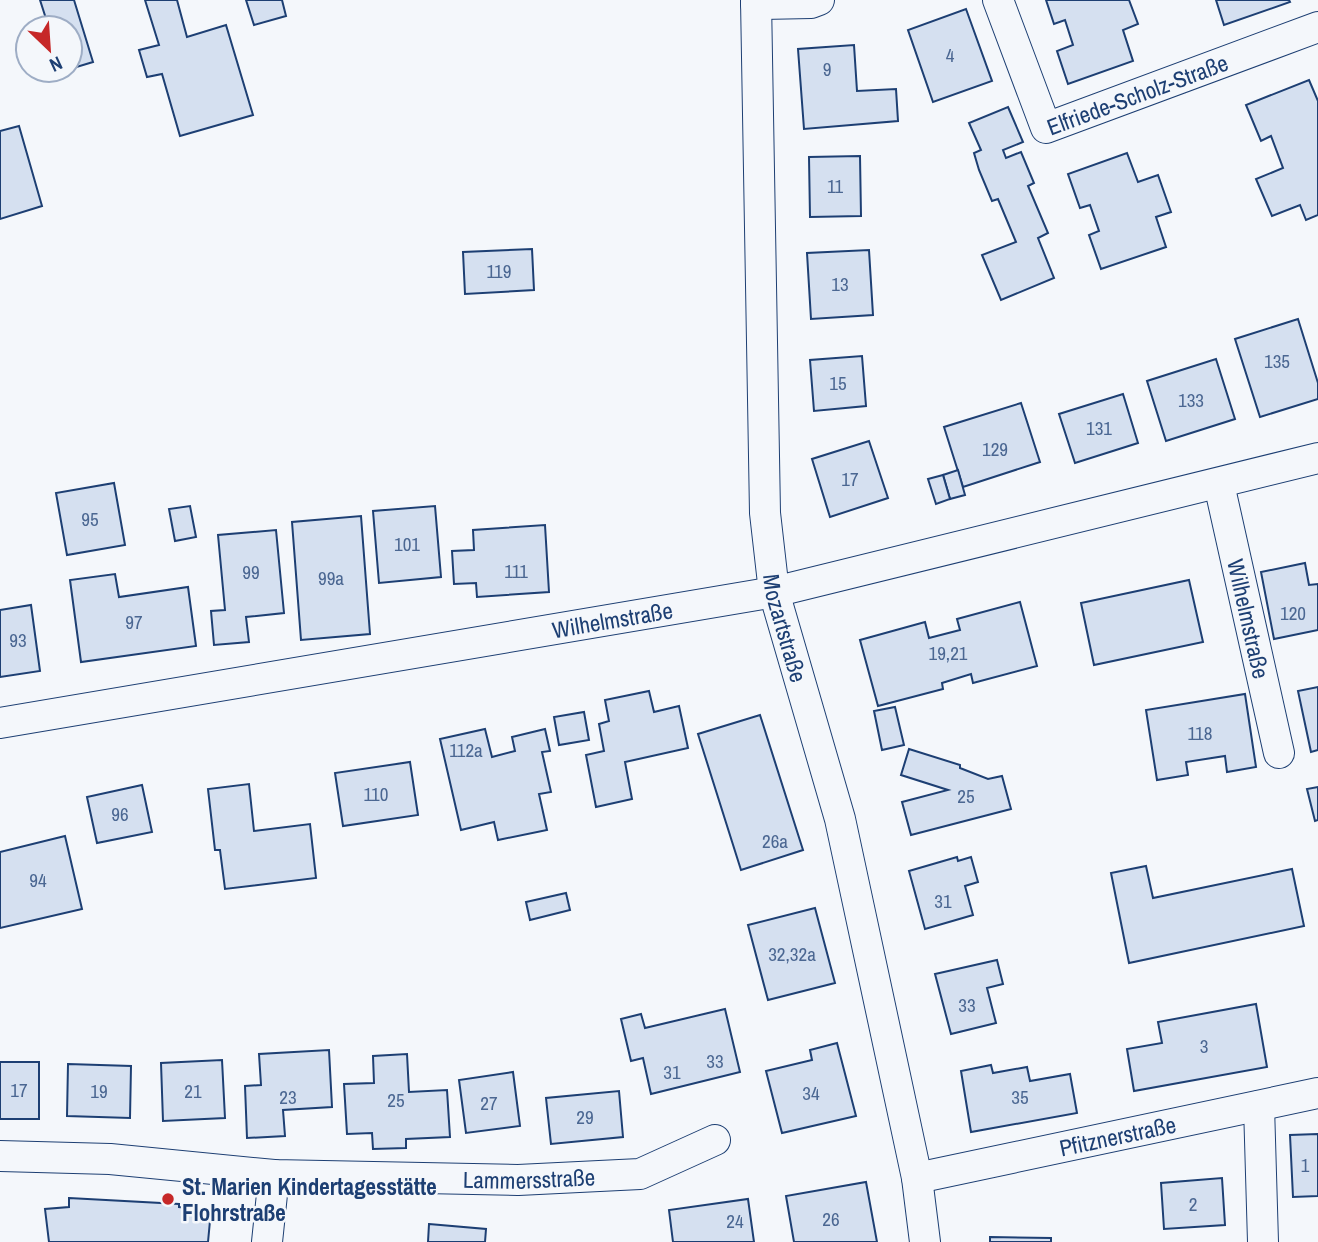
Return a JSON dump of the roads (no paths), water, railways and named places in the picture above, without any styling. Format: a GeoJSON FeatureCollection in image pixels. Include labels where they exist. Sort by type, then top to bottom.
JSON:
{"type":"FeatureCollection","features":[{"type":"Feature","properties":{"kind":"street"},"geometry":{"type":"LineString","coordinates":[[756,2],[811,3],[819,0]]}},
{"type":"Feature","properties":{"kind":"street","name":"Elfriede-Scholz-Straße"},"geometry":{"type":"LineString","coordinates":[[998,0],[1046,128],[1318,27]]}},
{"type":"Feature","properties":{"kind":"street","name":"Mozartstraße"},"geometry":{"type":"LineString","coordinates":[[756,2],[765,513],[774,592],[839,819],[917,1178],[925,1242]]}},
{"type":"Feature","properties":{"kind":"street","name":"Wilhelmstraße"},"geometry":{"type":"LineString","coordinates":[[0,723],[774,592],[1318,458]]}},
{"type":"Feature","properties":{"kind":"street","name":"Wilhelmstraße"},"geometry":{"type":"LineString","coordinates":[[1219,484],[1279,753]]}},
{"type":"Feature","properties":{"kind":"street","name":"Pfitznerstraße"},"geometry":{"type":"LineString","coordinates":[[917,1178],[1318,1093]]}},
{"type":"Feature","properties":{"kind":"street"},"geometry":{"type":"LineString","coordinates":[[1259,1106],[1263,1242]]}},
{"type":"Feature","properties":{"kind":"street","name":"Lammersstraße"},"geometry":{"type":"LineString","coordinates":[[0,1156],[110,1159],[274,1175],[518,1180],[640,1174],[715,1140]]}},
{"type":"Feature","properties":{"kind":"street"},"geometry":{"type":"LineString","coordinates":[[267,1242],[274,1175]]}},
{"type":"Feature","properties":{"kind":"place","name":"St. Marien Kindertagesstätte Flohrstraße"},"geometry":{"type":"Point","coordinates":[168,1199]}}]}
